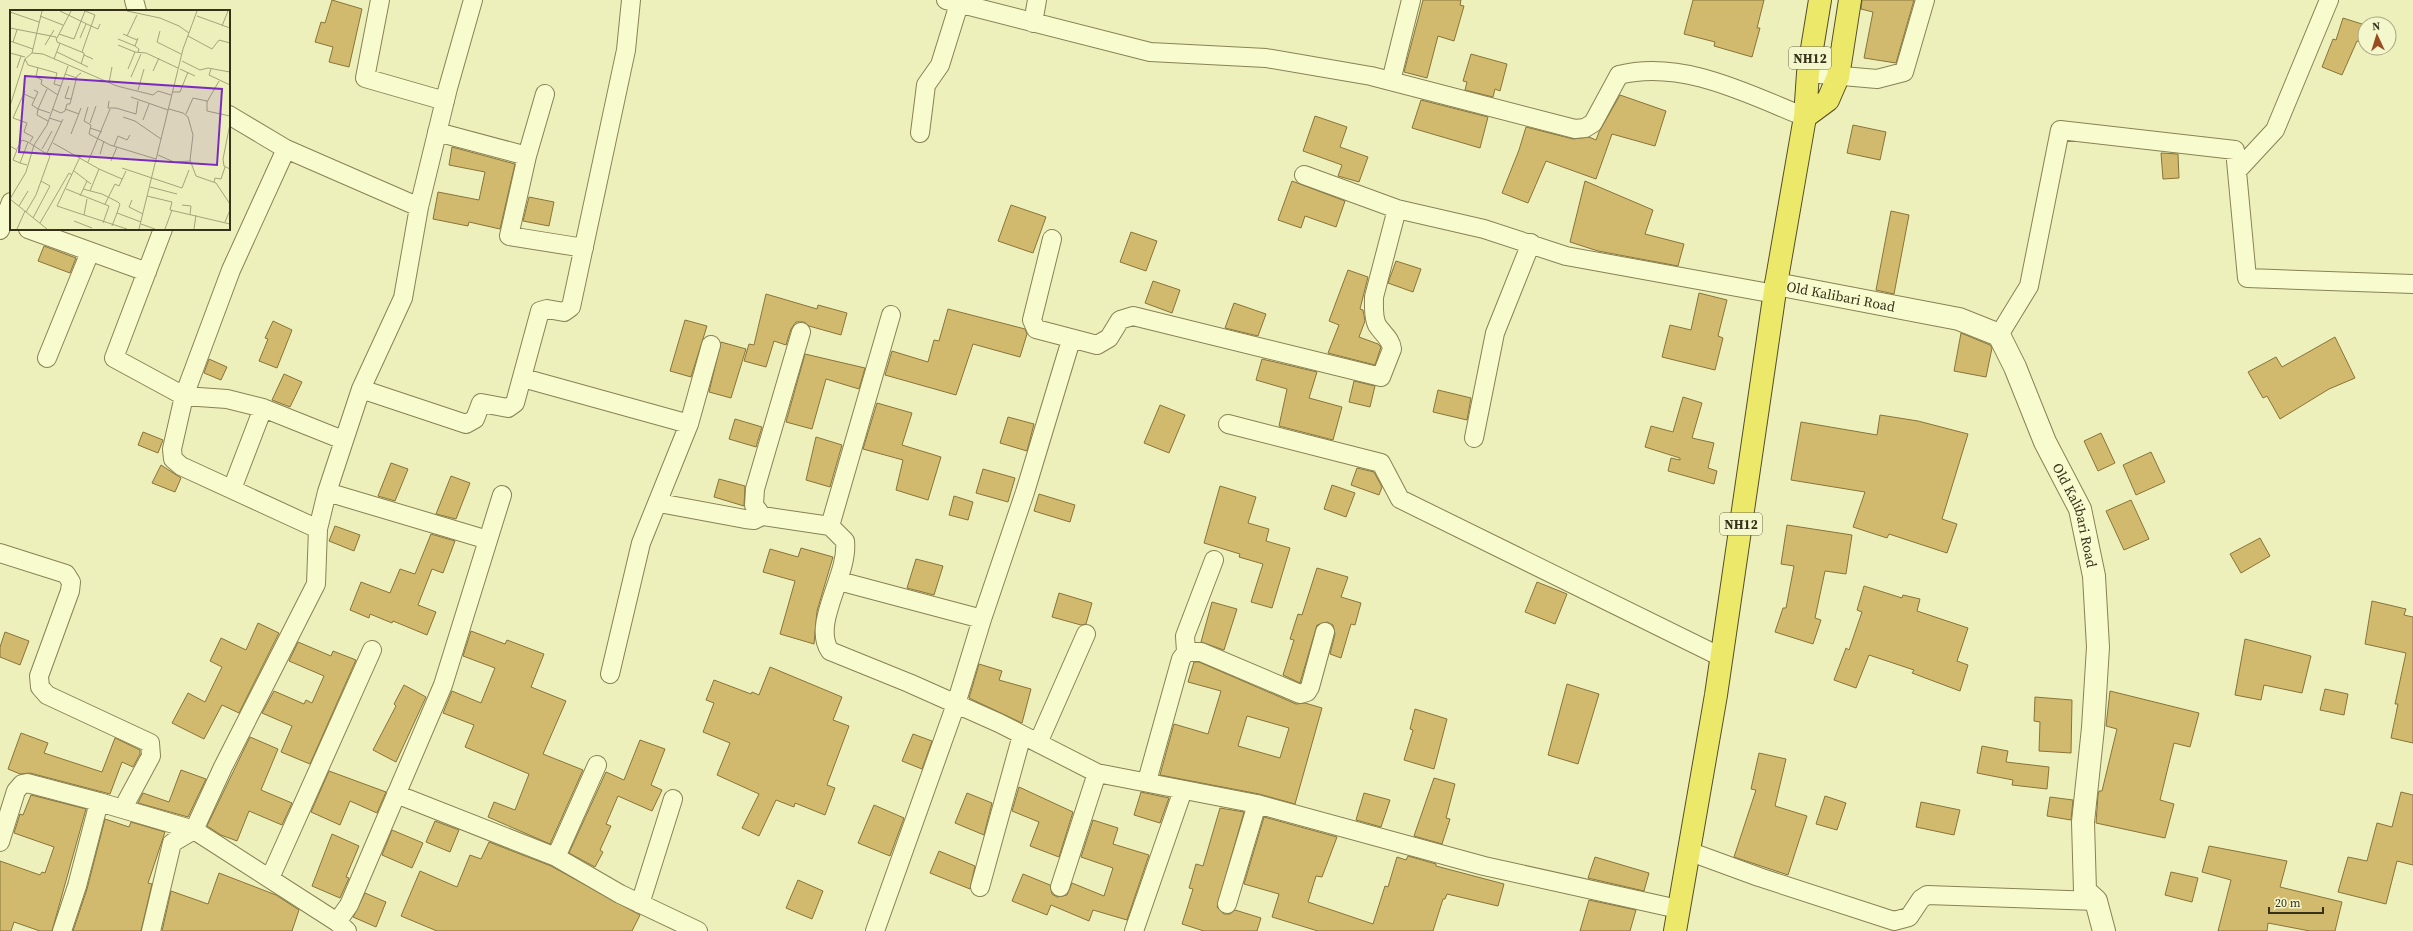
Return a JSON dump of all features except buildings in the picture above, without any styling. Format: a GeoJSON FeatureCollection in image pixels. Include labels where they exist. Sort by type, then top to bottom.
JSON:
{"type":"FeatureCollection","features":[{"type":"Feature","properties":{"kind":"highway","name":"NH12"},"geometry":{"type":"LineString","coordinates":[[1675,931],[1721,657],[1775,289],[1805,117],[1808,73],[1820,0]]}},
{"type":"Feature","properties":{"kind":"highway"},"geometry":{"type":"LineString","coordinates":[[1805,117],[1828,100],[1838,77],[1850,0]]}},
{"type":"Feature","properties":{"kind":"street"},"geometry":{"type":"LineString","coordinates":[[134,0],[137,10]]}},
{"type":"Feature","properties":{"kind":"street"},"geometry":{"type":"LineString","coordinates":[[380,0],[364,78],[445,101]]}},
{"type":"Feature","properties":{"kind":"street"},"geometry":{"type":"LineString","coordinates":[[150,931],[172,844],[194,830],[233,746],[316,584],[318,529],[327,492],[343,440],[362,389],[403,298],[419,207],[445,101],[473,0]]}},
{"type":"Feature","properties":{"kind":"street"},"geometry":{"type":"LineString","coordinates":[[362,389],[466,424],[475,419],[481,403],[508,408],[512,407],[523,378],[540,310],[547,309],[564,312],[571,307],[626,50],[631,0]]}},
{"type":"Feature","properties":{"kind":"street"},"geometry":{"type":"LineString","coordinates":[[1033,23],[1038,0]]}},
{"type":"Feature","properties":{"kind":"street"},"geometry":{"type":"LineString","coordinates":[[1391,81],[1411,0]]}},
{"type":"Feature","properties":{"kind":"street"},"geometry":{"type":"LineString","coordinates":[[1808,73],[1838,77],[1877,79],[1904,72],[1925,0]]}},
{"type":"Feature","properties":{"kind":"street"},"geometry":{"type":"LineString","coordinates":[[2237,171],[2275,130],[2329,0]]}},
{"type":"Feature","properties":{"kind":"street"},"geometry":{"type":"LineString","coordinates":[[920,133],[926,85],[940,65],[952,2],[1150,52],[1266,58],[1391,81],[1575,129],[1585,128],[1593,123],[1619,75],[1628,73],[1665,72],[1698,76],[1721,82],[1805,117]]}},
{"type":"Feature","properties":{"kind":"street"},"geometry":{"type":"LineString","coordinates":[[545,94],[527,156],[509,236],[584,248]]}},
{"type":"Feature","properties":{"kind":"street"},"geometry":{"type":"LineString","coordinates":[[230,116],[286,149],[419,207]]}},
{"type":"Feature","properties":{"kind":"street"},"geometry":{"type":"LineString","coordinates":[[1999,335],[2029,286],[2060,130],[2234,150],[2247,278],[2413,284]]}},
{"type":"Feature","properties":{"kind":"street"},"geometry":{"type":"LineString","coordinates":[[437,132],[527,156]]}},
{"type":"Feature","properties":{"kind":"street"},"geometry":{"type":"LineString","coordinates":[[286,149],[231,270],[184,396],[172,448],[173,459],[181,466],[318,529]]}},
{"type":"Feature","properties":{"kind":"street"},"geometry":{"type":"LineString","coordinates":[[1304,175],[1397,209],[1484,229],[1531,243],[1566,256],[1775,289]]}},
{"type":"Feature","properties":{"kind":"street"},"geometry":{"type":"LineString","coordinates":[[5,224],[10,206]]}},
{"type":"Feature","properties":{"kind":"street"},"geometry":{"type":"LineString","coordinates":[[1052,239],[1032,320],[1032,325],[1036,329],[1071,340],[1097,345],[1109,338],[1120,320],[1133,316],[1381,377],[1392,349],[1392,344],[1377,324],[1374,310],[1374,297],[1397,209]]}},
{"type":"Feature","properties":{"kind":"street"},"geometry":{"type":"LineString","coordinates":[[31,230],[147,272]]}},
{"type":"Feature","properties":{"kind":"street"},"geometry":{"type":"LineString","coordinates":[[162,230],[114,358],[184,396],[226,400],[263,408],[343,440]]}},
{"type":"Feature","properties":{"kind":"street"},"geometry":{"type":"LineString","coordinates":[[1474,438],[1495,333],[1531,243]]}},
{"type":"Feature","properties":{"kind":"street"},"geometry":{"type":"LineString","coordinates":[[46,358],[90,252]]}},
{"type":"Feature","properties":{"kind":"street","name":"Old Kalibari Road"},"geometry":{"type":"LineString","coordinates":[[1775,289],[1959,319],[1999,335],[2015,367],[2045,442],[2080,509],[2094,576],[2098,647],[2093,728],[2083,822],[2085,891],[2096,901],[2104,931]]}},
{"type":"Feature","properties":{"kind":"street"},"geometry":{"type":"LineString","coordinates":[[830,526],[891,315]]}},
{"type":"Feature","properties":{"kind":"street"},"geometry":{"type":"LineString","coordinates":[[762,516],[754,505],[754,497],[801,332]]}},
{"type":"Feature","properties":{"kind":"street"},"geometry":{"type":"LineString","coordinates":[[875,931],[956,704],[982,620],[1012,536],[1071,340]]}},
{"type":"Feature","properties":{"kind":"street"},"geometry":{"type":"LineString","coordinates":[[610,674],[641,543],[659,503],[689,424],[711,345]]}},
{"type":"Feature","properties":{"kind":"street"},"geometry":{"type":"LineString","coordinates":[[523,378],[689,424]]}},
{"type":"Feature","properties":{"kind":"street"},"geometry":{"type":"LineString","coordinates":[[232,489],[263,408]]}},
{"type":"Feature","properties":{"kind":"street"},"geometry":{"type":"LineString","coordinates":[[1228,424],[1381,463],[1400,499],[1721,657]]}},
{"type":"Feature","properties":{"kind":"street"},"geometry":{"type":"LineString","coordinates":[[327,492],[488,540]]}},
{"type":"Feature","properties":{"kind":"street"},"geometry":{"type":"LineString","coordinates":[[0,842],[16,791],[22,784],[27,783],[123,808],[194,830],[342,926],[349,905],[443,684],[502,495]]}},
{"type":"Feature","properties":{"kind":"street"},"geometry":{"type":"LineString","coordinates":[[659,503],[746,519],[754,520],[762,516],[830,526],[845,541],[839,582],[824,632],[824,642],[830,651],[956,704],[1097,772],[1257,804],[1484,866],[1678,908]]}},
{"type":"Feature","properties":{"kind":"street"},"geometry":{"type":"LineString","coordinates":[[0,553],[66,574],[70,578],[70,592],[39,676],[40,687],[47,695],[150,743],[152,756],[123,808]]}},
{"type":"Feature","properties":{"kind":"street"},"geometry":{"type":"LineString","coordinates":[[1147,781],[1181,659],[1186,652],[1185,636],[1214,560]]}},
{"type":"Feature","properties":{"kind":"street"},"geometry":{"type":"LineString","coordinates":[[839,582],[982,620]]}},
{"type":"Feature","properties":{"kind":"street"},"geometry":{"type":"LineString","coordinates":[[1186,652],[1201,652],[1300,694],[1306,692],[1310,687],[1325,632]]}},
{"type":"Feature","properties":{"kind":"street"},"geometry":{"type":"LineString","coordinates":[[1038,743],[1086,634]]}},
{"type":"Feature","properties":{"kind":"street"},"geometry":{"type":"LineString","coordinates":[[270,878],[372,650]]}},
{"type":"Feature","properties":{"kind":"street"},"geometry":{"type":"LineString","coordinates":[[980,887],[1022,735]]}},
{"type":"Feature","properties":{"kind":"street"},"geometry":{"type":"LineString","coordinates":[[556,858],[597,765]]}},
{"type":"Feature","properties":{"kind":"street"},"geometry":{"type":"LineString","coordinates":[[1060,887],[1097,772]]}},
{"type":"Feature","properties":{"kind":"street"},"geometry":{"type":"LineString","coordinates":[[1134,931],[1183,790]]}},
{"type":"Feature","properties":{"kind":"street"},"geometry":{"type":"LineString","coordinates":[[396,794],[556,858],[640,904],[698,931]]}},
{"type":"Feature","properties":{"kind":"street"},"geometry":{"type":"LineString","coordinates":[[640,904],[673,799]]}},
{"type":"Feature","properties":{"kind":"street"},"geometry":{"type":"LineString","coordinates":[[62,931],[77,886],[99,802]]}},
{"type":"Feature","properties":{"kind":"street"},"geometry":{"type":"LineString","coordinates":[[1227,904],[1257,804]]}},
{"type":"Feature","properties":{"kind":"street"},"geometry":{"type":"LineString","coordinates":[[1688,851],[1758,877],[1894,921],[1909,917],[1921,899],[1928,895],[2096,901]]}}]}
